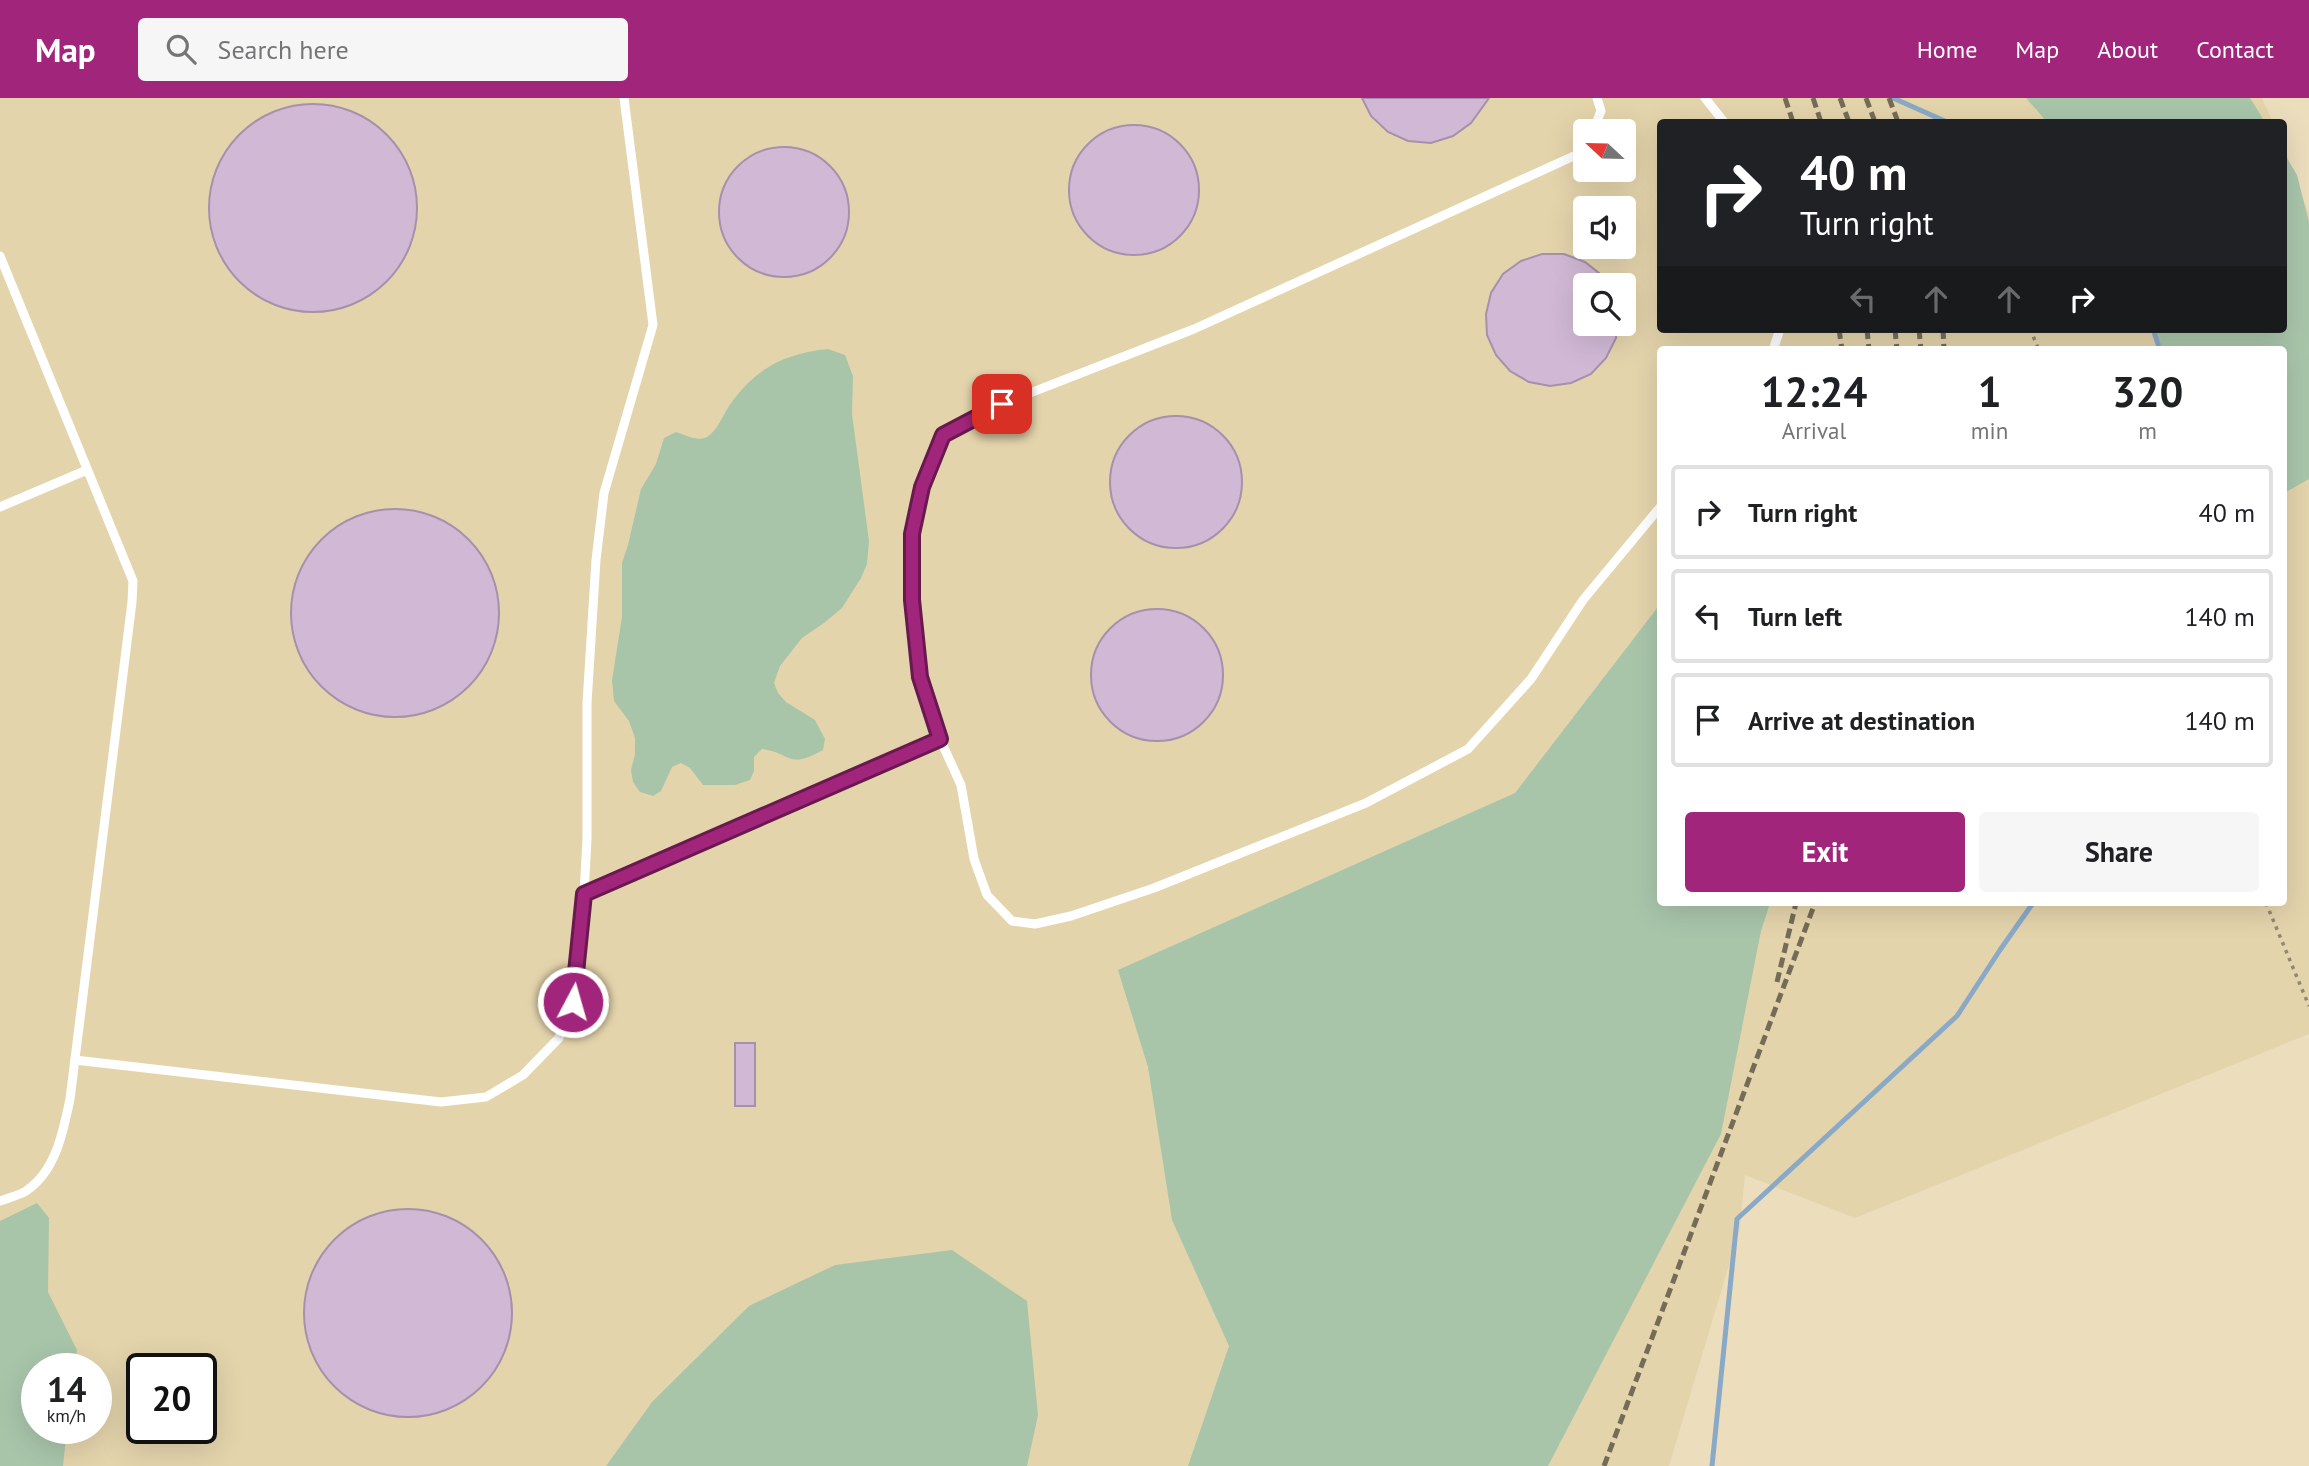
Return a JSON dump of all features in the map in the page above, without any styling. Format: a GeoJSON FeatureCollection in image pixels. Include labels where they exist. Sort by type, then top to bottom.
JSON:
{"type":"FeatureCollection","features":[{"type":"Feature","properties":{"kind":"lane"},"geometry":{"type":"LineString","coordinates":[[75,1060],[441,1102],[486,1097],[523,1075],[559,1038],[573,1002],[584,894],[587,839],[587,703],[596,559],[604,493],[653,325],[624,98]]}},
{"type":"Feature","properties":{"kind":"lane"},"geometry":{"type":"LineString","coordinates":[[1597,98],[1601,111],[1598,119]]}},
{"type":"Feature","properties":{"kind":"lane"},"geometry":{"type":"LineString","coordinates":[[1705,98],[1722,119]]}},
{"type":"Feature","properties":{"kind":"lane"},"geometry":{"type":"LineString","coordinates":[[1573,156],[1194,329],[1002,404],[943,435],[922,487],[912,534],[912,600],[920,677],[940,739],[961,785],[974,859],[987,895],[1012,921],[1035,924],[1071,916],[1154,888],[1366,803],[1468,749],[1531,679],[1583,600],[1657,511]]}},
{"type":"Feature","properties":{"kind":"lane"},"geometry":{"type":"LineString","coordinates":[[0,256],[133,581],[75,1060],[62,1138],[46,1171],[25,1191],[0,1201]]}},
{"type":"Feature","properties":{"kind":"lane"},"geometry":{"type":"LineString","coordinates":[[0,507],[87,470]]}},
{"type":"Feature","properties":{"kind":"lane"},"geometry":{"type":"LineString","coordinates":[[584,894],[940,739]]}},
{"type":"Feature","properties":{"kind":"path"},"geometry":{"type":"LineString","coordinates":[[2267,906],[2309,1006]]}},
{"type":"Feature","properties":{"kind":"shaded area"},"geometry":{"type":"Polygon","coordinates":[[[0,98],[2262,98],[2272,119],[1657,119],[1657,333],[2287,333],[2287,155],[2309,215],[2309,1034],[1855,1218],[1745,1175],[1740,1228],[1669,1466],[0,1466],[0,98]]]}},
{"type":"Feature","properties":{"kind":"green space"},"geometry":{"type":"Polygon","coordinates":[[[2026,98],[2250,98],[2263,119],[2044,119],[2026,98]]]}},
{"type":"Feature","properties":{"kind":"green space"},"geometry":{"type":"Polygon","coordinates":[[[2287,158],[2297,175],[2309,222],[2309,479],[2287,491],[2287,346],[2160,346],[2156,333],[2287,333],[2287,158]]]}},
{"type":"Feature","properties":{"kind":"green space"},"geometry":{"type":"Polygon","coordinates":[[[828,349],[845,355],[853,376],[852,414],[869,541],[867,564],[842,608],[802,638],[780,666],[774,683],[786,702],[815,720],[825,739],[823,750],[796,760],[762,749],[754,757],[754,771],[750,780],[735,785],[703,785],[690,768],[681,763],[672,767],[661,791],[653,796],[640,792],[633,782],[631,770],[635,738],[629,721],[614,701],[612,680],[622,617],[622,563],[641,489],[656,464],[664,438],[676,432],[695,438],[707,437],[717,427],[739,393],[760,373],[798,354],[828,349]]]}},
{"type":"Feature","properties":{"kind":"green space"},"geometry":{"type":"Polygon","coordinates":[[[1657,608],[1657,906],[1769,906],[1761,931],[1721,1134],[1548,1466],[1188,1466],[1229,1346],[1172,1220],[1148,1067],[1118,970],[1515,793],[1657,608]]]}},
{"type":"Feature","properties":{"kind":"green space"},"geometry":{"type":"Polygon","coordinates":[[[37,1203],[49,1218],[48,1292],[77,1353],[21,1353],[21,1444],[65,1444],[63,1466],[0,1466],[0,1221],[37,1203]]]}},
{"type":"Feature","properties":{"kind":"green space"},"geometry":{"type":"Polygon","coordinates":[[[952,1250],[1027,1301],[1038,1415],[1027,1466],[606,1466],[652,1402],[749,1306],[835,1265],[952,1250]]]}},
{"type":"Feature","properties":{"kind":"building"},"geometry":{"type":"Polygon","coordinates":[[[1362,98],[1489,98],[1471,123],[1453,136],[1431,143],[1408,141],[1388,132],[1371,116],[1362,98]]]}},
{"type":"Feature","properties":{"kind":"building"},"geometry":{"type":"Polygon","coordinates":[[[313,104],[353,112],[371,121],[387,134],[400,150],[409,168],[417,208],[409,248],[400,266],[387,282],[371,295],[353,304],[313,312],[273,304],[255,295],[239,282],[226,266],[217,248],[209,208],[217,168],[226,150],[239,134],[255,121],[273,112],[313,104]]]}},
{"type":"Feature","properties":{"kind":"building"},"geometry":{"type":"Polygon","coordinates":[[[1134,125],[1159,130],[1180,144],[1194,165],[1199,190],[1194,215],[1180,236],[1159,250],[1134,255],[1109,250],[1088,236],[1074,215],[1069,190],[1074,165],[1088,144],[1109,130],[1134,125]]]}},
{"type":"Feature","properties":{"kind":"building"},"geometry":{"type":"Polygon","coordinates":[[[784,147],[809,152],[830,166],[844,187],[849,212],[844,237],[830,258],[809,272],[784,277],[759,272],[738,258],[724,237],[719,212],[724,187],[738,166],[759,152],[784,147]]]}},
{"type":"Feature","properties":{"kind":"building"},"geometry":{"type":"Polygon","coordinates":[[[1542,254],[1564,254],[1585,262],[1599,273],[1573,273],[1573,336],[1616,336],[1606,358],[1591,374],[1571,383],[1550,386],[1529,382],[1510,371],[1496,355],[1487,335],[1486,314],[1491,293],[1503,274],[1521,261],[1542,254]]]}},
{"type":"Feature","properties":{"kind":"building"},"geometry":{"type":"Polygon","coordinates":[[[1176,416],[1201,421],[1223,435],[1237,457],[1242,482],[1237,507],[1223,529],[1201,543],[1176,548],[1151,543],[1129,529],[1115,507],[1110,482],[1115,457],[1129,435],[1151,421],[1176,416]]]}},
{"type":"Feature","properties":{"kind":"building"},"geometry":{"type":"Polygon","coordinates":[[[395,509],[435,516],[469,539],[492,573],[499,613],[492,653],[469,687],[435,710],[395,717],[355,710],[321,687],[298,653],[291,613],[298,573],[321,539],[355,516],[395,509]]]}},
{"type":"Feature","properties":{"kind":"building"},"geometry":{"type":"Polygon","coordinates":[[[1157,609],[1182,614],[1204,628],[1218,650],[1223,675],[1218,700],[1204,722],[1182,736],[1157,741],[1132,736],[1110,722],[1096,700],[1091,675],[1096,650],[1110,628],[1132,614],[1157,609]]]}},
{"type":"Feature","properties":{"kind":"building"},"geometry":{"type":"Polygon","coordinates":[[[735,1043],[755,1043],[755,1106],[735,1106],[735,1043]]]}},
{"type":"Feature","properties":{"kind":"building"},"geometry":{"type":"Polygon","coordinates":[[[408,1209],[448,1216],[482,1239],[505,1273],[512,1313],[505,1353],[482,1387],[448,1410],[408,1417],[368,1410],[334,1387],[311,1353],[304,1313],[311,1273],[334,1239],[368,1216],[408,1209]]]}},
{"type":"Feature","properties":{"kind":"waterway"},"geometry":{"type":"LineString","coordinates":[[1893,98],[1940,119]]}},
{"type":"Feature","properties":{"kind":"waterway"},"geometry":{"type":"LineString","coordinates":[[2154,333],[2159,346]]}},
{"type":"Feature","properties":{"kind":"waterway"},"geometry":{"type":"LineString","coordinates":[[1712,1466],[1737,1219],[1957,1016],[2031,906]]}},
{"type":"Feature","properties":{"kind":"railway"},"geometry":{"type":"LineString","coordinates":[[1785,98],[1792,119]]}},
{"type":"Feature","properties":{"kind":"railway"},"geometry":{"type":"LineString","coordinates":[[1813,98],[1820,119]]}},
{"type":"Feature","properties":{"kind":"railway"},"geometry":{"type":"LineString","coordinates":[[1840,98],[1848,119]]}},
{"type":"Feature","properties":{"kind":"railway"},"geometry":{"type":"LineString","coordinates":[[1866,98],[1874,119]]}},
{"type":"Feature","properties":{"kind":"railway"},"geometry":{"type":"LineString","coordinates":[[1889,98],[1897,119]]}},
{"type":"Feature","properties":{"kind":"railway"},"geometry":{"type":"LineString","coordinates":[[1840,333],[1841,346]]}},
{"type":"Feature","properties":{"kind":"railway"},"geometry":{"type":"LineString","coordinates":[[1867,333],[1869,346]]}},
{"type":"Feature","properties":{"kind":"railway"},"geometry":{"type":"LineString","coordinates":[[1895,333],[1897,346]]}},
{"type":"Feature","properties":{"kind":"railway"},"geometry":{"type":"LineString","coordinates":[[1919,333],[1921,346]]}},
{"type":"Feature","properties":{"kind":"railway"},"geometry":{"type":"LineString","coordinates":[[1943,333],[1944,346]]}},
{"type":"Feature","properties":{"kind":"railway"},"geometry":{"type":"LineString","coordinates":[[1777,982],[1795,906]]}},
{"type":"Feature","properties":{"kind":"railway"},"geometry":{"type":"LineString","coordinates":[[1604,1466],[1814,906]]}},
{"type":"Feature","properties":{"kind":"route"},"geometry":{"type":"LineString","coordinates":[[573,1002],[584,894],[940,739],[920,677],[912,600],[912,534],[922,487],[943,435],[1002,404]]}}]}
